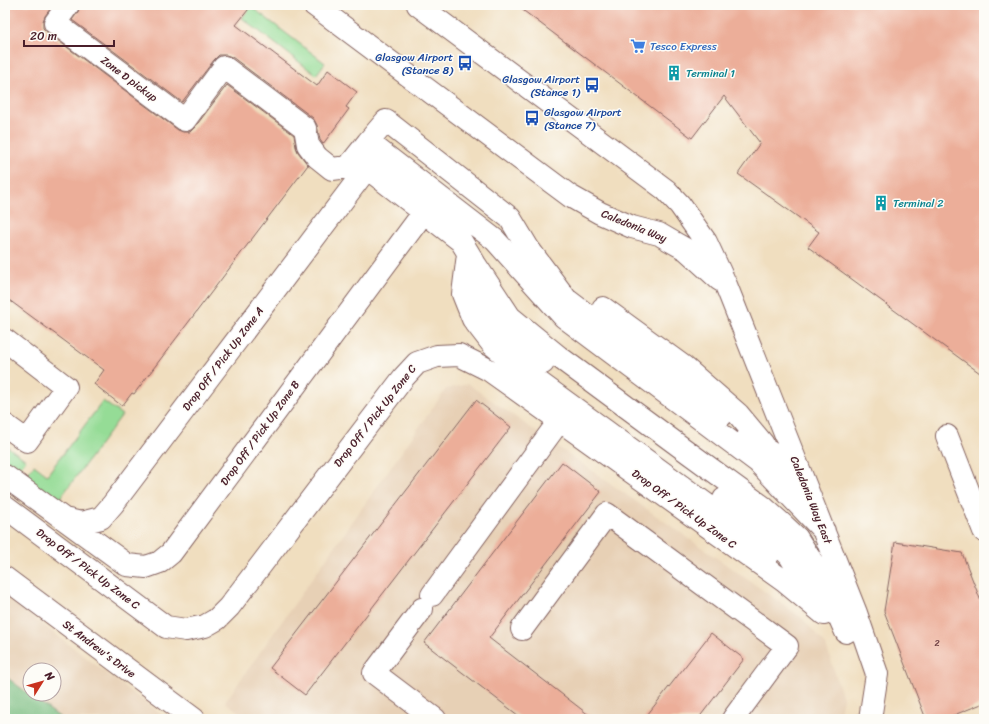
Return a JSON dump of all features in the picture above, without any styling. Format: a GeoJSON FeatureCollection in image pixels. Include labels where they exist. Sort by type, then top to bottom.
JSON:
{"type":"FeatureCollection","features":[{"type":"Feature","properties":{"kind":"street","name":"Zone D pickup"},"geometry":{"type":"LineString","coordinates":[[68,5],[55,23],[185,120],[224,68],[305,128],[308,145],[317,157],[332,169],[348,167],[368,142]]}},
{"type":"Feature","properties":{"kind":"street","name":"Caledonia Way"},"geometry":{"type":"LineString","coordinates":[[314,5],[570,196],[600,213],[632,227],[659,234],[687,250],[726,285]]}},
{"type":"Feature","properties":{"kind":"street"},"geometry":{"type":"LineString","coordinates":[[418,5],[666,190],[680,205],[706,242],[726,285]]}},
{"type":"Feature","properties":{"kind":"street"},"geometry":{"type":"LineString","coordinates":[[808,491],[771,453],[566,298],[542,264],[528,248],[510,218],[386,121],[368,142],[495,240],[564,317],[758,462],[824,531]]}},
{"type":"Feature","properties":{"kind":"street","name":"Drop Off / Pick Up Zone A"},"geometry":{"type":"LineString","coordinates":[[64,519],[81,523],[101,518],[367,168],[424,212]]}},
{"type":"Feature","properties":{"kind":"street"},"geometry":{"type":"LineString","coordinates":[[424,212],[461,242],[510,317],[559,357],[763,507],[797,538],[821,576],[854,648],[871,712]]}},
{"type":"Feature","properties":{"kind":"street","name":"Drop Off / Pick Up Zone B"},"geometry":{"type":"LineString","coordinates":[[5,476],[127,566],[146,567],[160,562],[171,553],[424,212]]}},
{"type":"Feature","properties":{"kind":"street"},"geometry":{"type":"LineString","coordinates":[[472,259],[481,295],[493,320],[510,337],[758,523],[790,556],[824,614]]}},
{"type":"Feature","properties":{"kind":"street","name":"Caledonia Way East"},"geometry":{"type":"LineString","coordinates":[[726,285],[824,531],[877,674],[871,712]]}},
{"type":"Feature","properties":{"kind":"street"},"geometry":{"type":"LineString","coordinates":[[5,340],[66,387],[26,441],[5,425]]}},
{"type":"Feature","properties":{"kind":"street","name":"Drop Off / Pick Up Zone C"},"geometry":{"type":"LineString","coordinates":[[5,507],[166,627],[186,630],[205,626],[218,619],[229,607],[399,383],[417,363],[437,356],[459,355],[489,370],[560,420],[784,581],[846,632]]}},
{"type":"Feature","properties":{"kind":"street"},"geometry":{"type":"LineString","coordinates":[[435,719],[374,673],[560,420]]}},
{"type":"Feature","properties":{"kind":"street"},"geometry":{"type":"LineString","coordinates":[[947,436],[984,531]]}},
{"type":"Feature","properties":{"kind":"street"},"geometry":{"type":"LineString","coordinates":[[522,629],[607,514],[787,646],[734,719]]}},
{"type":"Feature","properties":{"kind":"street","name":"St Andrew's Drive"},"geometry":{"type":"LineString","coordinates":[[5,578],[194,719]]}},
{"type":"Feature","properties":{"kind":"shaded area"},"geometry":{"type":"Polygon","coordinates":[[[468,384],[801,617],[826,645],[843,698],[839,719],[249,719],[225,702],[446,389],[468,384]]]}},
{"type":"Feature","properties":{"kind":"shaded area"},"geometry":{"type":"Polygon","coordinates":[[[5,596],[167,719],[62,719],[39,702],[62,702],[62,662],[22,662],[22,689],[5,676],[5,596]]]}},
{"type":"Feature","properties":{"kind":"green space"},"geometry":{"type":"Polygon","coordinates":[[[237,5],[249,5],[325,63],[316,75],[242,18],[246,12],[237,5]]]}},
{"type":"Feature","properties":{"kind":"green space"},"geometry":{"type":"Polygon","coordinates":[[[103,401],[122,415],[58,501],[25,477],[34,465],[47,475],[103,401]]]}},
{"type":"Feature","properties":{"kind":"green space"},"geometry":{"type":"Polygon","coordinates":[[[5,445],[26,460],[17,471],[5,462],[5,445]]]}},
{"type":"Feature","properties":{"kind":"green space"},"geometry":{"type":"Polygon","coordinates":[[[5,676],[22,689],[22,702],[39,702],[62,719],[5,719],[5,676]]]}},
{"type":"Feature","properties":{"kind":"building"},"geometry":{"type":"Polygon","coordinates":[[[5,5],[53,5],[43,21],[43,28],[48,33],[178,130],[183,132],[190,132],[195,127],[227,85],[294,135],[298,152],[308,165],[134,394],[132,393],[122,406],[94,384],[104,370],[5,297],[5,5]]]}},
{"type":"Feature","properties":{"kind":"building"},"geometry":{"type":"Polygon","coordinates":[[[80,5],[252,5],[236,25],[317,86],[328,70],[357,92],[346,107],[349,109],[323,144],[320,140],[317,125],[313,118],[232,57],[226,55],[219,55],[214,60],[182,102],[72,20],[78,12],[80,5]]]}},
{"type":"Feature","properties":{"kind":"building","name":"Terminal 2"},"geometry":{"type":"Polygon","coordinates":[[[516,5],[984,5],[984,376],[808,247],[819,232],[738,174],[760,143],[724,96],[692,138],[516,5]]]}},
{"type":"Feature","properties":{"kind":"building"},"geometry":{"type":"Polygon","coordinates":[[[476,400],[511,427],[305,695],[270,668],[476,400]]]}},
{"type":"Feature","properties":{"kind":"building"},"geometry":{"type":"Polygon","coordinates":[[[562,462],[601,492],[489,638],[594,719],[523,719],[424,643],[562,462]]]}},
{"type":"Feature","properties":{"kind":"building"},"geometry":{"type":"Polygon","coordinates":[[[895,542],[962,553],[984,609],[984,703],[944,719],[926,719],[884,611],[895,542]]]}},
{"type":"Feature","properties":{"kind":"building"},"geometry":{"type":"Polygon","coordinates":[[[711,633],[744,659],[698,719],[644,719],[711,633]]]}},
{"type":"Feature","properties":{"kind":"place","name":"Tesco Express"},"geometry":{"type":"Point","coordinates":[638,46]}},
{"type":"Feature","properties":{"kind":"place","name":"Glasgow Airport (Stance 8)"},"geometry":{"type":"Point","coordinates":[465,63]}},
{"type":"Feature","properties":{"kind":"place","name":"Terminal 1"},"geometry":{"type":"Point","coordinates":[674,73]}},
{"type":"Feature","properties":{"kind":"place","name":"Glasgow Airport (Stance 1)"},"geometry":{"type":"Point","coordinates":[592,85]}},
{"type":"Feature","properties":{"kind":"place","name":"Glasgow Airport (Stance 7)"},"geometry":{"type":"Point","coordinates":[532,118]}},
{"type":"Feature","properties":{"kind":"place","name":"Terminal 2"},"geometry":{"type":"Point","coordinates":[881,203]}}]}
